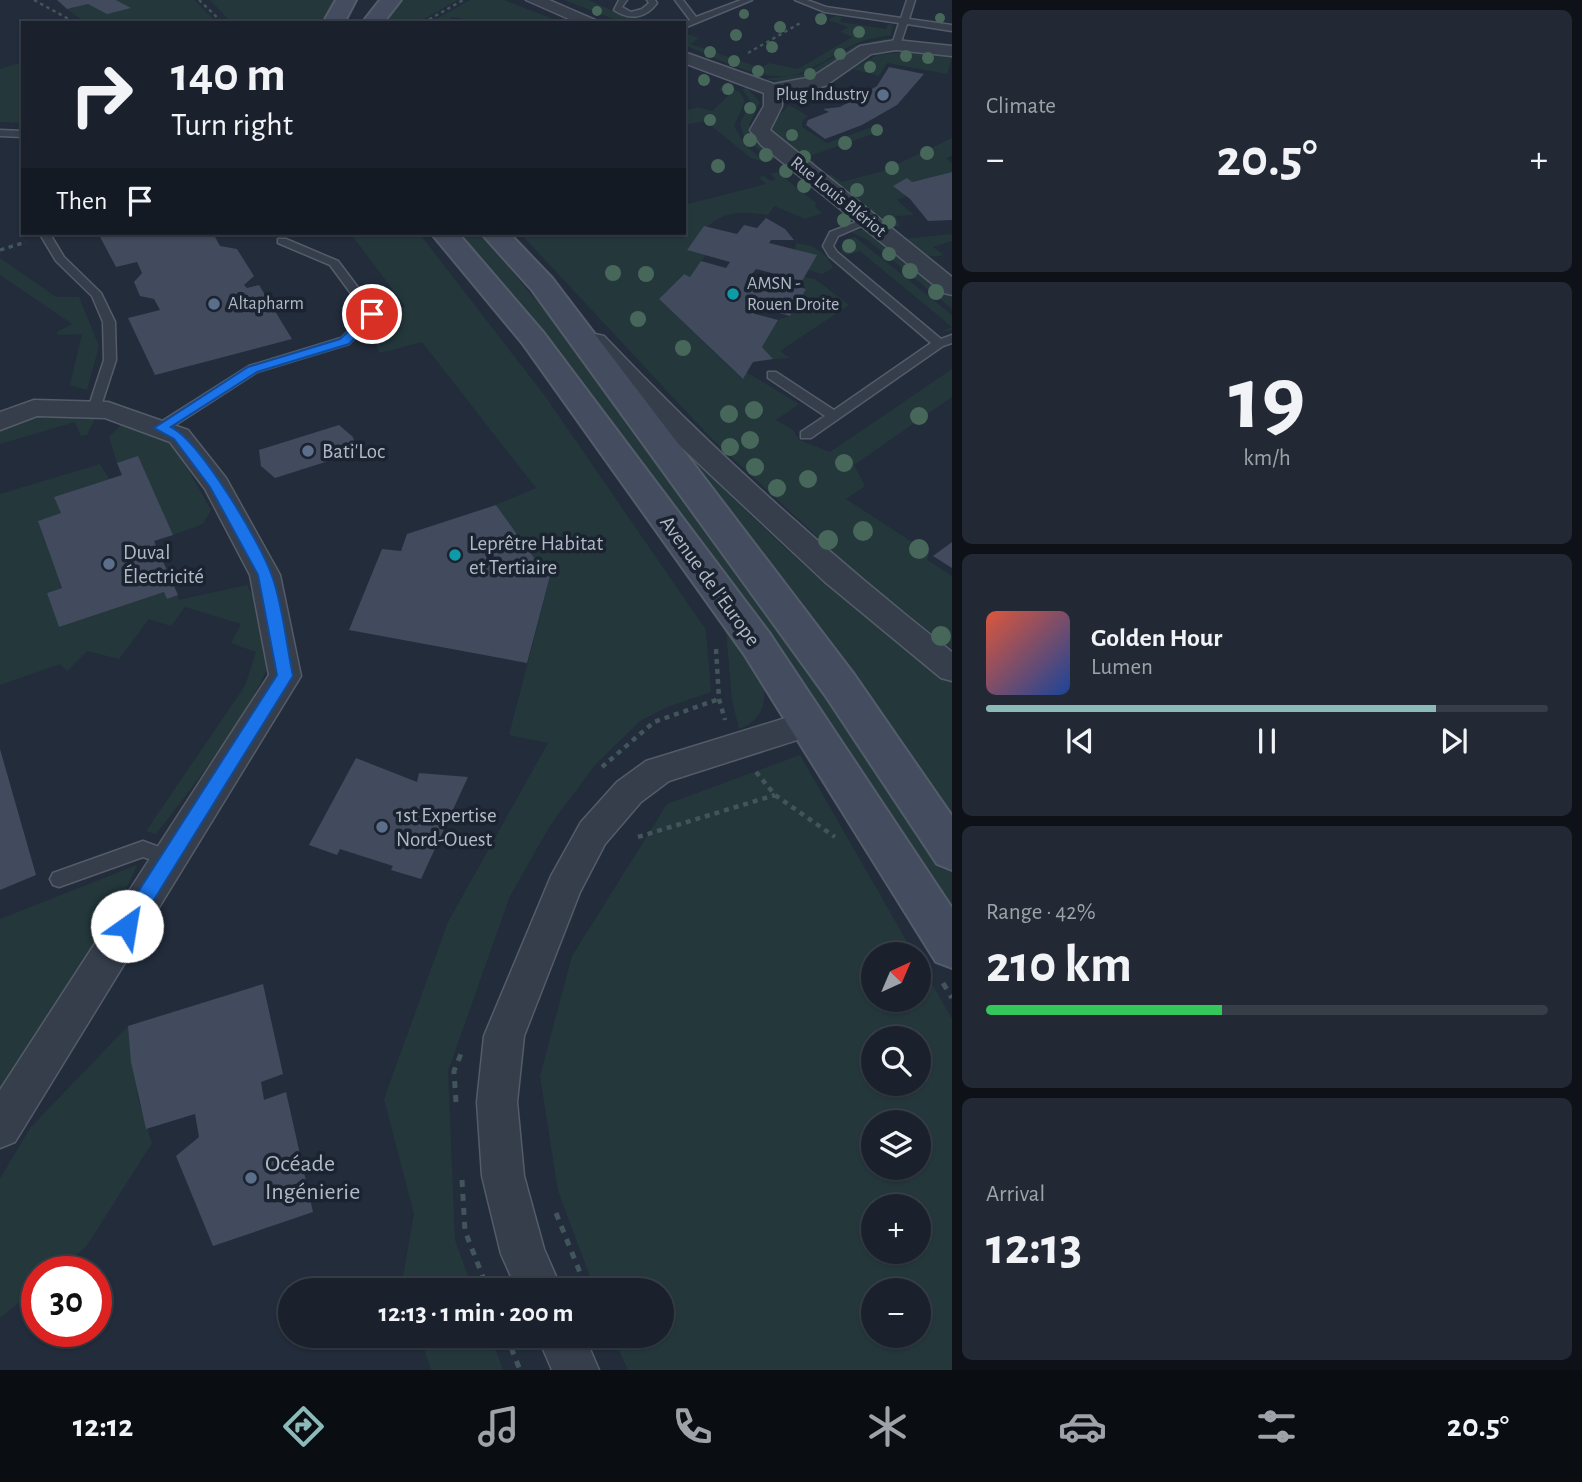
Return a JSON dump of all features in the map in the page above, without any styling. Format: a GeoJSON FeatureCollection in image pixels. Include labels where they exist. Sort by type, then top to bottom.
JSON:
{"type":"FeatureCollection","features":[{"type":"Feature","properties":{"kind":"main road"},"geometry":{"type":"LineString","coordinates":[[334,21],[346,0]]}},
{"type":"Feature","properties":{"kind":"main road"},"geometry":{"type":"LineString","coordinates":[[374,21],[390,0]]}},
{"type":"Feature","properties":{"kind":"main road","name":"Avenue de l'Europe"},"geometry":{"type":"LineString","coordinates":[[445,235],[533,338],[757,644],[952,947]]}},
{"type":"Feature","properties":{"kind":"main road","name":"Avenue de l'Europe"},"geometry":{"type":"LineString","coordinates":[[496,235],[542,284],[839,684],[952,851]]}},
{"type":"Feature","properties":{"kind":"street"},"geometry":{"type":"LineString","coordinates":[[534,0],[589,21]]}},
{"type":"Feature","properties":{"kind":"street"},"geometry":{"type":"LineString","coordinates":[[686,58],[773,90],[818,82],[866,50],[896,45],[952,51]]}},
{"type":"Feature","properties":{"kind":"street","name":"Rue Louis Blériot"},"geometry":{"type":"LineString","coordinates":[[773,90],[773,106],[760,130],[768,141],[952,288]]}},
{"type":"Feature","properties":{"kind":"street"},"geometry":{"type":"LineString","coordinates":[[542,284],[674,426],[835,575],[952,669]]}},
{"type":"Feature","properties":{"kind":"street"},"geometry":{"type":"LineString","coordinates":[[0,422],[34,408],[94,409],[121,412],[178,436],[216,485],[265,575],[285,676],[0,1127]]}},
{"type":"Feature","properties":{"kind":"street"},"geometry":{"type":"LineString","coordinates":[[534,1278],[523,1254],[503,1176],[497,1102],[504,1036],[564,887],[593,833],[629,792],[658,771],[808,724]]}},
{"type":"Feature","properties":{"kind":"street"},"geometry":{"type":"LineString","coordinates":[[566,1348],[576,1370]]}},
{"type":"Feature","properties":{"kind":"lane"},"geometry":{"type":"LineString","coordinates":[[623,0],[617,8],[620,12],[637,15],[649,8],[653,3],[651,0]]}},
{"type":"Feature","properties":{"kind":"lane"},"geometry":{"type":"LineString","coordinates":[[679,0],[695,21]]}},
{"type":"Feature","properties":{"kind":"lane"},"geometry":{"type":"LineString","coordinates":[[686,24],[748,0]]}},
{"type":"Feature","properties":{"kind":"lane"},"geometry":{"type":"LineString","coordinates":[[799,0],[825,9],[952,29]]}},
{"type":"Feature","properties":{"kind":"lane"},"geometry":{"type":"LineString","coordinates":[[896,45],[911,0]]}},
{"type":"Feature","properties":{"kind":"lane"},"geometry":{"type":"LineString","coordinates":[[0,133],[21,134]]}},
{"type":"Feature","properties":{"kind":"lane"},"geometry":{"type":"LineString","coordinates":[[868,221],[834,234],[828,246],[833,254],[939,344]]}},
{"type":"Feature","properties":{"kind":"lane"},"geometry":{"type":"LineString","coordinates":[[46,236],[60,259],[97,295],[109,322],[110,360],[94,409]]}},
{"type":"Feature","properties":{"kind":"lane"},"geometry":{"type":"LineString","coordinates":[[161,428],[253,369],[345,341],[372,314],[334,263],[282,241]]}},
{"type":"Feature","properties":{"kind":"lane"},"geometry":{"type":"LineString","coordinates":[[806,435],[939,344],[952,339]]}},
{"type":"Feature","properties":{"kind":"lane"},"geometry":{"type":"LineString","coordinates":[[772,375],[834,416]]}},
{"type":"Feature","properties":{"kind":"lane"},"geometry":{"type":"LineString","coordinates":[[59,879],[143,849],[169,858]]}},
{"type":"Feature","properties":{"kind":"path"},"geometry":{"type":"LineString","coordinates":[[34,0],[72,21]]}},
{"type":"Feature","properties":{"kind":"path"},"geometry":{"type":"LineString","coordinates":[[199,0],[221,21]]}},
{"type":"Feature","properties":{"kind":"path"},"geometry":{"type":"LineString","coordinates":[[426,21],[463,0]]}},
{"type":"Feature","properties":{"kind":"path"},"geometry":{"type":"LineString","coordinates":[[748,52],[825,9]]}},
{"type":"Feature","properties":{"kind":"path"},"geometry":{"type":"LineString","coordinates":[[634,840],[659,829],[775,795],[749,763]]}},
{"type":"Feature","properties":{"kind":"path"},"geometry":{"type":"LineString","coordinates":[[553,1206],[582,1278]]}},
{"type":"Feature","properties":{"kind":"path"},"geometry":{"type":"LineString","coordinates":[[511,1348],[520,1370]]}},
{"type":"Feature","properties":{"kind":"green space"},"geometry":{"type":"Polygon","coordinates":[[[116,0],[194,0],[215,21],[84,21],[67,9],[88,4],[130,8],[116,0]]]}},
{"type":"Feature","properties":{"kind":"green space"},"geometry":{"type":"Polygon","coordinates":[[[210,0],[337,0],[325,21],[230,21],[210,0]]]}},
{"type":"Feature","properties":{"kind":"green space"},"geometry":{"type":"Polygon","coordinates":[[[404,0],[458,0],[421,21],[387,21],[404,0]]]}},
{"type":"Feature","properties":{"kind":"green space"},"geometry":{"type":"Polygon","coordinates":[[[470,0],[504,0],[558,21],[477,21],[452,17],[448,21],[433,21],[470,0]]]}},
{"type":"Feature","properties":{"kind":"green space"},"geometry":{"type":"Polygon","coordinates":[[[564,0],[589,0],[626,17],[654,20],[619,21],[564,0]]]}},
{"type":"Feature","properties":{"kind":"green space"},"geometry":{"type":"Polygon","coordinates":[[[835,16],[842,17],[840,22],[886,29],[888,24],[893,25],[890,36],[852,45],[812,68],[786,76],[756,73],[686,46],[686,34],[699,38],[690,44],[761,68],[769,63],[798,69],[852,37],[840,32],[848,27],[828,20],[835,16]]]}},
{"type":"Feature","properties":{"kind":"green space"},"geometry":{"type":"Polygon","coordinates":[[[890,38],[887,43],[813,76],[781,81],[765,79],[804,74],[856,45],[890,38]]]}},
{"type":"Feature","properties":{"kind":"green space"},"geometry":{"type":"Polygon","coordinates":[[[913,51],[952,57],[947,74],[887,63],[879,76],[853,69],[877,55],[913,51]]]}},
{"type":"Feature","properties":{"kind":"green space"},"geometry":{"type":"Polygon","coordinates":[[[21,63],[21,123],[0,122],[0,69],[21,63]]]}},
{"type":"Feature","properties":{"kind":"green space"},"geometry":{"type":"Polygon","coordinates":[[[725,85],[740,92],[745,101],[734,126],[745,145],[767,163],[751,158],[705,121],[686,125],[686,110],[698,107],[712,111],[730,94],[718,90],[725,85]]]}},
{"type":"Feature","properties":{"kind":"green space"},"geometry":{"type":"Polygon","coordinates":[[[747,88],[760,102],[749,125],[757,141],[777,157],[771,161],[744,137],[740,124],[751,102],[742,89],[747,88]]]}},
{"type":"Feature","properties":{"kind":"green space"},"geometry":{"type":"Polygon","coordinates":[[[789,105],[808,116],[802,121],[802,127],[827,143],[875,126],[884,130],[807,157],[816,163],[809,163],[771,132],[770,125],[789,105]]]}},
{"type":"Feature","properties":{"kind":"green space"},"geometry":{"type":"Polygon","coordinates":[[[952,138],[952,156],[946,158],[952,163],[952,172],[894,186],[906,196],[897,200],[914,215],[895,216],[900,226],[885,226],[826,178],[830,174],[842,182],[883,171],[952,138]]]}},
{"type":"Feature","properties":{"kind":"green space"},"geometry":{"type":"Polygon","coordinates":[[[777,172],[816,203],[815,207],[822,213],[805,219],[774,206],[768,215],[741,213],[721,218],[704,230],[687,250],[706,255],[690,277],[683,274],[659,299],[742,379],[746,373],[753,376],[799,404],[776,420],[793,430],[799,440],[830,452],[952,369],[952,397],[854,465],[865,486],[846,499],[929,553],[927,560],[952,576],[952,649],[866,582],[709,436],[522,235],[686,235],[686,204],[766,184],[758,177],[764,176],[771,181],[776,179],[770,174],[777,172]]]}},
{"type":"Feature","properties":{"kind":"green space"},"geometry":{"type":"Polygon","coordinates":[[[866,229],[952,298],[952,309],[868,240],[851,232],[866,229]]]}},
{"type":"Feature","properties":{"kind":"green space"},"geometry":{"type":"Polygon","coordinates":[[[952,234],[952,241],[933,247],[944,255],[937,256],[922,253],[903,239],[952,234]]]}},
{"type":"Feature","properties":{"kind":"green space"},"geometry":{"type":"Polygon","coordinates":[[[352,235],[421,235],[545,396],[706,630],[711,692],[667,707],[640,721],[596,764],[551,824],[510,896],[448,1071],[455,1240],[469,1278],[403,1278],[414,1214],[384,1099],[448,922],[548,743],[509,735],[550,577],[530,573],[534,558],[496,505],[536,488],[422,342],[380,353],[376,346],[405,306],[352,235]]]}},
{"type":"Feature","properties":{"kind":"green space"},"geometry":{"type":"Polygon","coordinates":[[[437,235],[441,235],[482,284],[564,389],[755,664],[763,682],[764,701],[757,718],[749,724],[739,729],[732,700],[726,631],[635,494],[499,312],[437,235]]]}},
{"type":"Feature","properties":{"kind":"green space"},"geometry":{"type":"Polygon","coordinates":[[[456,235],[482,235],[560,329],[952,865],[952,933],[487,272],[456,235]]]}},
{"type":"Feature","properties":{"kind":"green space"},"geometry":{"type":"Polygon","coordinates":[[[855,237],[952,315],[952,327],[860,251],[848,255],[842,253],[843,240],[855,237]]]}},
{"type":"Feature","properties":{"kind":"green space"},"geometry":{"type":"Polygon","coordinates":[[[796,243],[818,250],[827,257],[833,268],[822,274],[808,270],[795,250],[796,243]]]}},
{"type":"Feature","properties":{"kind":"green space"},"geometry":{"type":"Polygon","coordinates":[[[0,258],[56,297],[79,297],[99,346],[87,390],[70,385],[82,334],[58,335],[57,332],[72,324],[0,275],[0,258]]]}},
{"type":"Feature","properties":{"kind":"green space"},"geometry":{"type":"Polygon","coordinates":[[[804,277],[815,279],[849,305],[780,351],[790,358],[773,359],[762,347],[778,320],[790,316],[806,289],[802,281],[804,277]]]}},
{"type":"Feature","properties":{"kind":"green space"},"geometry":{"type":"Polygon","coordinates":[[[64,412],[95,418],[87,435],[81,436],[75,422],[0,444],[0,428],[30,416],[64,412]]]}},
{"type":"Feature","properties":{"kind":"green space"},"geometry":{"type":"Polygon","coordinates":[[[122,424],[158,435],[176,448],[211,510],[203,524],[173,535],[138,457],[117,463],[109,437],[122,424]]]}},
{"type":"Feature","properties":{"kind":"green space"},"geometry":{"type":"Polygon","coordinates":[[[684,451],[814,574],[882,630],[952,682],[952,833],[684,451]]]}},
{"type":"Feature","properties":{"kind":"green space"},"geometry":{"type":"Polygon","coordinates":[[[100,464],[109,479],[54,497],[61,513],[38,521],[62,588],[47,593],[59,627],[164,592],[167,599],[178,595],[178,600],[247,585],[263,616],[270,641],[268,666],[242,715],[156,834],[146,831],[245,686],[256,652],[231,643],[241,624],[185,607],[171,626],[149,619],[119,659],[87,651],[67,671],[60,664],[0,685],[0,494],[100,464]]]}},
{"type":"Feature","properties":{"kind":"green space"},"geometry":{"type":"Polygon","coordinates":[[[800,755],[907,942],[861,942],[861,1012],[931,1012],[931,982],[952,1019],[952,1370],[628,1370],[618,1348],[674,1348],[674,1278],[591,1278],[558,1191],[540,1076],[572,956],[667,804],[800,755]]]}},
{"type":"Feature","properties":{"kind":"green space"},"geometry":{"type":"Polygon","coordinates":[[[137,865],[120,903],[0,1094],[0,919],[137,865]]]}},
{"type":"Feature","properties":{"kind":"green space"},"geometry":{"type":"Polygon","coordinates":[[[128,1026],[138,1099],[152,1143],[86,1247],[75,1256],[21,1256],[21,1301],[0,1318],[0,1179],[30,1128],[128,1026]]]}},
{"type":"Feature","properties":{"kind":"green space"},"geometry":{"type":"Polygon","coordinates":[[[424,1348],[495,1348],[503,1370],[431,1370],[424,1348]]]}},
{"type":"Feature","properties":{"kind":"building"},"geometry":{"type":"Polygon","coordinates":[[[57,0],[116,0],[131,8],[107,14],[88,4],[67,9],[57,0]]]}},
{"type":"Feature","properties":{"kind":"building"},"geometry":{"type":"Polygon","coordinates":[[[889,67],[924,74],[897,105],[862,125],[825,139],[806,125],[808,120],[829,112],[823,109],[840,107],[877,86],[889,67]]]}},
{"type":"Feature","properties":{"kind":"building"},"geometry":{"type":"Polygon","coordinates":[[[952,172],[952,220],[928,221],[910,199],[893,186],[907,178],[912,182],[952,172]]]}},
{"type":"Feature","properties":{"kind":"building","name":"AMSN - Rouen Droite"},"geometry":{"type":"Polygon","coordinates":[[[766,218],[785,229],[794,240],[771,240],[769,243],[817,255],[802,281],[756,269],[752,274],[806,289],[790,316],[758,307],[755,314],[778,320],[762,347],[773,359],[753,362],[743,379],[659,299],[684,274],[690,277],[701,261],[726,268],[730,262],[687,250],[704,226],[737,234],[744,225],[757,228],[766,218]]]}},
{"type":"Feature","properties":{"kind":"building","name":"Altapharm"},"geometry":{"type":"Polygon","coordinates":[[[99,235],[214,235],[220,246],[237,249],[254,276],[244,285],[247,288],[259,285],[292,339],[155,375],[128,318],[160,310],[154,299],[140,296],[134,282],[142,273],[137,262],[116,267],[99,235]]]}},
{"type":"Feature","properties":{"kind":"building","name":"Bati'Loc"},"geometry":{"type":"Polygon","coordinates":[[[339,425],[353,437],[357,452],[275,478],[261,466],[259,450],[339,425]]]}},
{"type":"Feature","properties":{"kind":"building","name":"Duval Électricité"},"geometry":{"type":"Polygon","coordinates":[[[138,456],[173,535],[154,541],[178,595],[167,599],[164,592],[59,627],[47,593],[62,588],[38,521],[61,513],[54,497],[122,475],[117,463],[138,456]]]}},
{"type":"Feature","properties":{"kind":"building"},"geometry":{"type":"Polygon","coordinates":[[[496,505],[534,558],[530,573],[550,576],[527,663],[349,630],[382,549],[401,551],[407,534],[496,505]]]}},
{"type":"Feature","properties":{"kind":"building"},"geometry":{"type":"Polygon","coordinates":[[[952,542],[952,568],[933,556],[952,542]]]}},
{"type":"Feature","properties":{"kind":"building"},"geometry":{"type":"Polygon","coordinates":[[[0,749],[36,875],[0,890],[0,749]]]}},
{"type":"Feature","properties":{"kind":"building","name":"1st Expertise Nord-Ouest"},"geometry":{"type":"Polygon","coordinates":[[[356,758],[417,782],[419,773],[468,777],[421,879],[391,870],[393,866],[340,849],[337,855],[309,845],[356,758]]]}},
{"type":"Feature","properties":{"kind":"building"},"geometry":{"type":"Polygon","coordinates":[[[263,984],[283,1074],[261,1082],[264,1100],[286,1092],[313,1212],[213,1246],[176,1156],[199,1137],[195,1114],[146,1129],[131,1062],[128,1026],[263,984]]]}},
{"type":"Feature","properties":{"kind":"place","name":"Plug Industry"},"geometry":{"type":"Point","coordinates":[883,95]}},
{"type":"Feature","properties":{"kind":"place","name":"AMSN - Rouen Droite"},"geometry":{"type":"Point","coordinates":[733,294]}},
{"type":"Feature","properties":{"kind":"place","name":"Altapharm"},"geometry":{"type":"Point","coordinates":[214,304]}},
{"type":"Feature","properties":{"kind":"place","name":"Bati'Loc"},"geometry":{"type":"Point","coordinates":[308,451]}},
{"type":"Feature","properties":{"kind":"place","name":"Leprêtre Habitat et Tertiaire"},"geometry":{"type":"Point","coordinates":[455,555]}},
{"type":"Feature","properties":{"kind":"place","name":"Duval Électricité"},"geometry":{"type":"Point","coordinates":[109,564]}},
{"type":"Feature","properties":{"kind":"place","name":"1st Expertise Nord-Ouest"},"geometry":{"type":"Point","coordinates":[382,827]}},
{"type":"Feature","properties":{"kind":"place","name":"Océade Ingénierie"},"geometry":{"type":"Point","coordinates":[251,1178]}},
{"type":"Feature","properties":{"kind":"route"},"geometry":{"type":"LineString","coordinates":[[127,926],[285,676],[265,575],[216,485],[178,436],[161,428],[253,369],[345,341],[372,314]]}}]}
